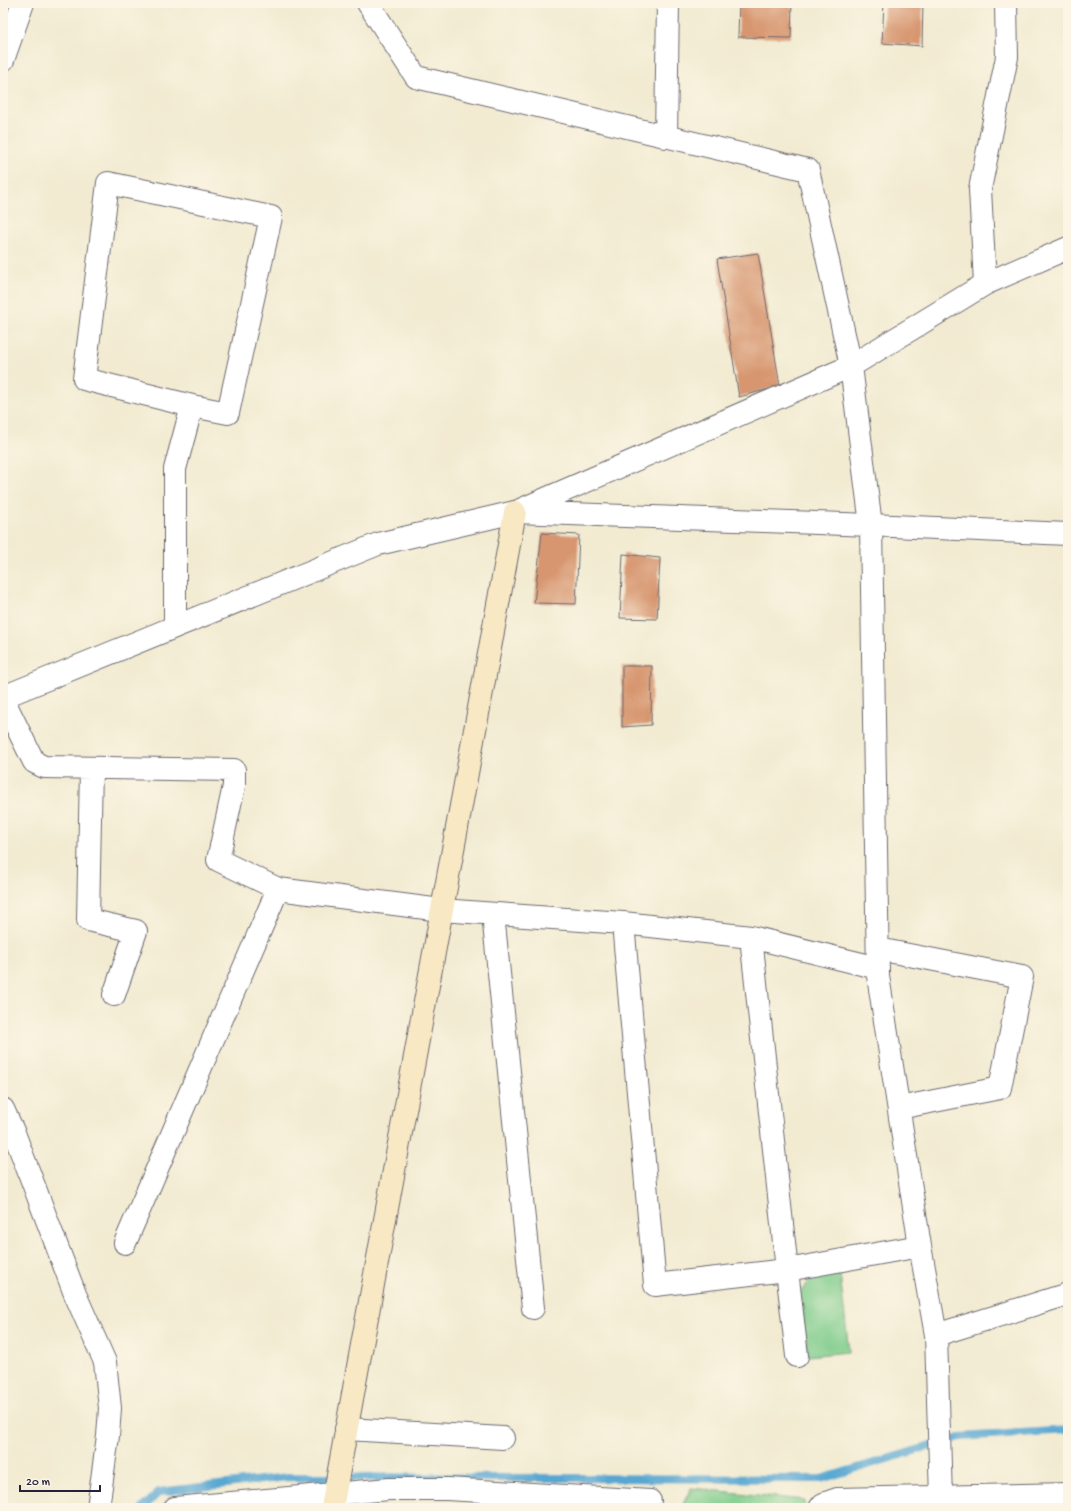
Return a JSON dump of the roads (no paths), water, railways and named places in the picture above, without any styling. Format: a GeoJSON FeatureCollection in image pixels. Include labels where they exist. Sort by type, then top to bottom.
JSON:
{"type":"FeatureCollection","features":[{"type":"Feature","properties":{"kind":"street"},"geometry":{"type":"LineString","coordinates":[[3,60],[23,3]]}},
{"type":"Feature","properties":{"kind":"street"},"geometry":{"type":"LineString","coordinates":[[368,3],[416,77],[808,170],[851,366],[871,525],[878,958],[920,1246],[936,1335],[941,1498]]}},
{"type":"Feature","properties":{"kind":"street"},"geometry":{"type":"LineString","coordinates":[[666,137],[668,3]]}},
{"type":"Feature","properties":{"kind":"street"},"geometry":{"type":"LineString","coordinates":[[985,284],[980,188],[1007,57],[1006,3]]}},
{"type":"Feature","properties":{"kind":"street"},"geometry":{"type":"LineString","coordinates":[[108,183],[272,217],[228,413],[192,406],[84,379],[108,183]]}},
{"type":"Feature","properties":{"kind":"street"},"geometry":{"type":"LineString","coordinates":[[899,1108],[1000,1088],[1022,977],[878,958],[751,936],[623,923],[441,910],[278,889],[218,860],[234,786],[234,770],[44,767],[34,762],[3,698],[174,626],[378,544],[515,512],[851,366],[985,284],[1068,248]]}},
{"type":"Feature","properties":{"kind":"street"},"geometry":{"type":"LineString","coordinates":[[174,626],[175,469],[192,406]]}},
{"type":"Feature","properties":{"kind":"street"},"geometry":{"type":"LineString","coordinates":[[515,512],[1068,534]]}},
{"type":"Feature","properties":{"kind":"street"},"geometry":{"type":"LineString","coordinates":[[333,1500],[515,512]]}},
{"type":"Feature","properties":{"kind":"street"},"geometry":{"type":"LineString","coordinates":[[91,768],[88,920],[136,931],[114,995]]}},
{"type":"Feature","properties":{"kind":"street"},"geometry":{"type":"LineString","coordinates":[[125,1243],[278,889]]}},
{"type":"Feature","properties":{"kind":"street"},"geometry":{"type":"LineString","coordinates":[[493,914],[532,1308]]}},
{"type":"Feature","properties":{"kind":"street"},"geometry":{"type":"LineString","coordinates":[[623,923],[655,1285],[787,1270],[920,1246]]}},
{"type":"Feature","properties":{"kind":"street"},"geometry":{"type":"LineString","coordinates":[[751,936],[797,1356]]}},
{"type":"Feature","properties":{"kind":"street"},"geometry":{"type":"LineString","coordinates":[[3,1109],[14,1133],[75,1294],[105,1362],[110,1408],[108,1436],[98,1508]]}},
{"type":"Feature","properties":{"kind":"street"},"geometry":{"type":"LineString","coordinates":[[936,1335],[1068,1294]]}},
{"type":"Feature","properties":{"kind":"street"},"geometry":{"type":"LineString","coordinates":[[346,1429],[503,1438]]}},
{"type":"Feature","properties":{"kind":"street"},"geometry":{"type":"LineString","coordinates":[[175,1508],[333,1500],[389,1489],[447,1489],[650,1501],[647,1508]]}},
{"type":"Feature","properties":{"kind":"street"},"geometry":{"type":"LineString","coordinates":[[820,1508],[823,1504],[837,1499],[941,1498],[1068,1494]]}},
{"type":"Feature","properties":{"kind":"waterway"},"geometry":{"type":"LineString","coordinates":[[143,1508],[159,1492],[287,1477],[821,1479],[960,1437],[1068,1430]]}}]}
